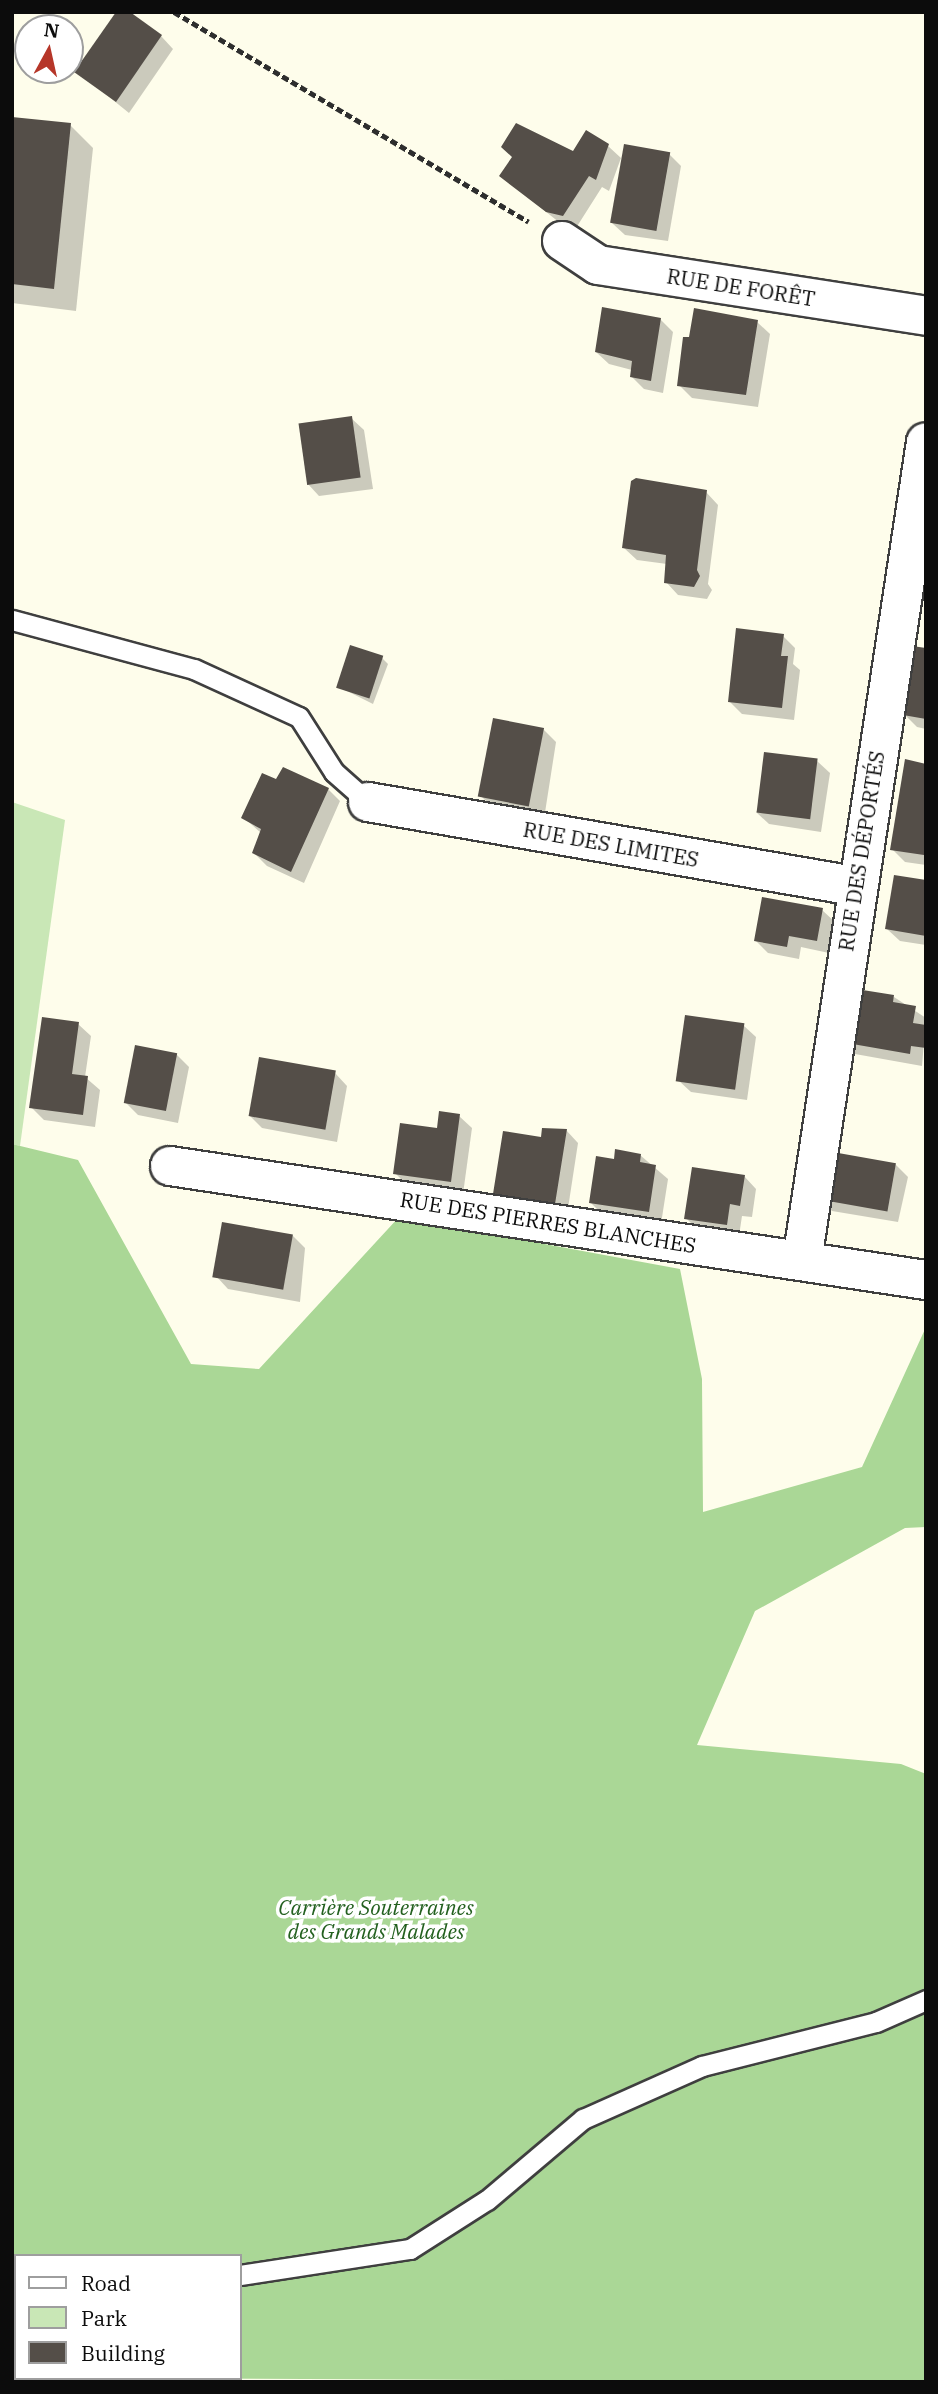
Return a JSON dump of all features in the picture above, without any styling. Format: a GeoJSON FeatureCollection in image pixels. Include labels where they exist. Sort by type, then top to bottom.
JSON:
{"type":"FeatureCollection","features":[{"type":"Feature","properties":{"kind":"street","name":"RUE DE FORÊT"},"geometry":{"type":"LineString","coordinates":[[562,241],[598,265],[926,316]]}},
{"type":"Feature","properties":{"kind":"street","name":"RUE DES DÉPORTÉS"},"geometry":{"type":"LineString","coordinates":[[802,1261],[855,886],[926,442]]}},
{"type":"Feature","properties":{"kind":"street","name":"RUE DES LIMITES"},"geometry":{"type":"LineString","coordinates":[[368,803],[855,886]]}},
{"type":"Feature","properties":{"kind":"street","name":"RUE DES PIERRES BLANCHES"},"geometry":{"type":"LineString","coordinates":[[170,1166],[926,1280]]}},
{"type":"Feature","properties":{"kind":"lane"},"geometry":{"type":"LineString","coordinates":[[12,621],[194,669],[299,717],[334,772],[368,803]]}},
{"type":"Feature","properties":{"kind":"lane"},"geometry":{"type":"LineString","coordinates":[[242,2275],[410,2249],[487,2200],[583,2119],[702,2066],[876,2022],[926,2000]]}},
{"type":"Feature","properties":{"kind":"path"},"geometry":{"type":"LineString","coordinates":[[174,12],[562,241]]}},
{"type":"Feature","properties":{"kind":"green space"},"geometry":{"type":"Polygon","coordinates":[[[12,802],[65,820],[20,1146],[12,1144],[12,802]]]}},
{"type":"Feature","properties":{"kind":"green space","name":"Carrière Souterraines des Grands Malades"},"geometry":{"type":"Polygon","coordinates":[[[12,1144],[78,1160],[191,1364],[259,1369],[399,1217],[680,1269],[702,1379],[703,1512],[862,1467],[926,1327],[926,1527],[905,1528],[755,1611],[697,1745],[901,1764],[926,1774],[926,2382],[242,2379],[242,2254],[14,2254],[14,2340],[12,1144]]]}},
{"type":"Feature","properties":{"kind":"building"},"geometry":{"type":"Polygon","coordinates":[[[116,12],[130,12],[162,35],[116,102],[84,79],[84,58],[116,12]]]}},
{"type":"Feature","properties":{"kind":"building"},"geometry":{"type":"Polygon","coordinates":[[[12,117],[71,123],[54,289],[12,284],[12,117]]]}},
{"type":"Feature","properties":{"kind":"building"},"geometry":{"type":"Polygon","coordinates":[[[516,123],[573,151],[586,130],[609,144],[596,180],[589,176],[563,216],[546,212],[499,176],[512,157],[501,147],[516,123]]]}},
{"type":"Feature","properties":{"kind":"building"},"geometry":{"type":"Polygon","coordinates":[[[624,144],[670,152],[656,231],[610,223],[624,144]]]}},
{"type":"Feature","properties":{"kind":"building"},"geometry":{"type":"Polygon","coordinates":[[[602,307],[661,318],[651,381],[630,377],[632,361],[595,352],[602,307]]]}},
{"type":"Feature","properties":{"kind":"building"},"geometry":{"type":"Polygon","coordinates":[[[694,308],[758,320],[746,395],[677,386],[683,337],[689,337],[694,308]]]}},
{"type":"Feature","properties":{"kind":"building"},"geometry":{"type":"Polygon","coordinates":[[[352,416],[361,477],[307,485],[299,424],[352,416]]]}},
{"type":"Feature","properties":{"kind":"building"},"geometry":{"type":"Polygon","coordinates":[[[636,478],[707,490],[697,570],[700,576],[694,587],[664,583],[666,555],[622,548],[631,481],[636,478]]]}},
{"type":"Feature","properties":{"kind":"building"},"geometry":{"type":"Polygon","coordinates":[[[736,628],[784,634],[781,656],[788,656],[782,708],[728,702],[736,628]]]}},
{"type":"Feature","properties":{"kind":"building"},"geometry":{"type":"Polygon","coordinates":[[[350,645],[383,656],[369,699],[336,688],[350,645]]]}},
{"type":"Feature","properties":{"kind":"building"},"geometry":{"type":"Polygon","coordinates":[[[912,646],[926,648],[926,719],[903,715],[912,646]]]}},
{"type":"Feature","properties":{"kind":"building"},"geometry":{"type":"Polygon","coordinates":[[[493,718],[544,728],[529,806],[478,797],[493,718]]]}},
{"type":"Feature","properties":{"kind":"building"},"geometry":{"type":"Polygon","coordinates":[[[764,752],[818,759],[810,819],[757,813],[764,752]]]}},
{"type":"Feature","properties":{"kind":"building"},"geometry":{"type":"Polygon","coordinates":[[[905,759],[926,764],[924,855],[890,850],[905,759]]]}},
{"type":"Feature","properties":{"kind":"building"},"geometry":{"type":"Polygon","coordinates":[[[283,767],[329,788],[291,872],[252,853],[261,829],[241,818],[262,773],[276,779],[283,767]]]}},
{"type":"Feature","properties":{"kind":"building"},"geometry":{"type":"Polygon","coordinates":[[[894,875],[926,880],[926,936],[885,929],[894,875]]]}},
{"type":"Feature","properties":{"kind":"building"},"geometry":{"type":"Polygon","coordinates":[[[762,897],[823,908],[817,941],[789,936],[787,947],[754,941],[762,897]]]}},
{"type":"Feature","properties":{"kind":"building"},"geometry":{"type":"Polygon","coordinates":[[[850,988],[894,995],[893,1002],[916,1006],[913,1023],[926,1025],[926,1048],[911,1046],[910,1054],[841,1042],[850,988]]]}},
{"type":"Feature","properties":{"kind":"building"},"geometry":{"type":"Polygon","coordinates":[[[685,1015],[744,1023],[735,1090],[676,1081],[685,1015]]]}},
{"type":"Feature","properties":{"kind":"building"},"geometry":{"type":"Polygon","coordinates":[[[42,1017],[79,1022],[72,1074],[88,1076],[83,1115],[29,1108],[42,1017]]]}},
{"type":"Feature","properties":{"kind":"building"},"geometry":{"type":"Polygon","coordinates":[[[135,1045],[177,1053],[166,1111],[124,1103],[135,1045]]]}},
{"type":"Feature","properties":{"kind":"building"},"geometry":{"type":"Polygon","coordinates":[[[259,1057],[336,1071],[325,1130],[249,1116],[259,1057]]]}},
{"type":"Feature","properties":{"kind":"building"},"geometry":{"type":"Polygon","coordinates":[[[439,1111],[460,1114],[451,1182],[393,1174],[400,1123],[437,1128],[439,1111]]]}},
{"type":"Feature","properties":{"kind":"building"},"geometry":{"type":"Polygon","coordinates":[[[542,1128],[567,1129],[555,1204],[493,1194],[503,1131],[541,1137],[542,1128]]]}},
{"type":"Feature","properties":{"kind":"building"},"geometry":{"type":"Polygon","coordinates":[[[615,1149],[641,1154],[640,1162],[656,1165],[649,1212],[589,1203],[596,1156],[614,1159],[615,1149]]]}},
{"type":"Feature","properties":{"kind":"building"},"geometry":{"type":"Polygon","coordinates":[[[827,1151],[896,1163],[887,1211],[818,1199],[827,1151]]]}},
{"type":"Feature","properties":{"kind":"building"},"geometry":{"type":"Polygon","coordinates":[[[692,1167],[745,1175],[740,1206],[730,1204],[727,1225],[684,1219],[692,1167]]]}},
{"type":"Feature","properties":{"kind":"building"},"geometry":{"type":"Polygon","coordinates":[[[222,1222],[293,1235],[283,1290],[212,1277],[222,1222]]]}}]}
